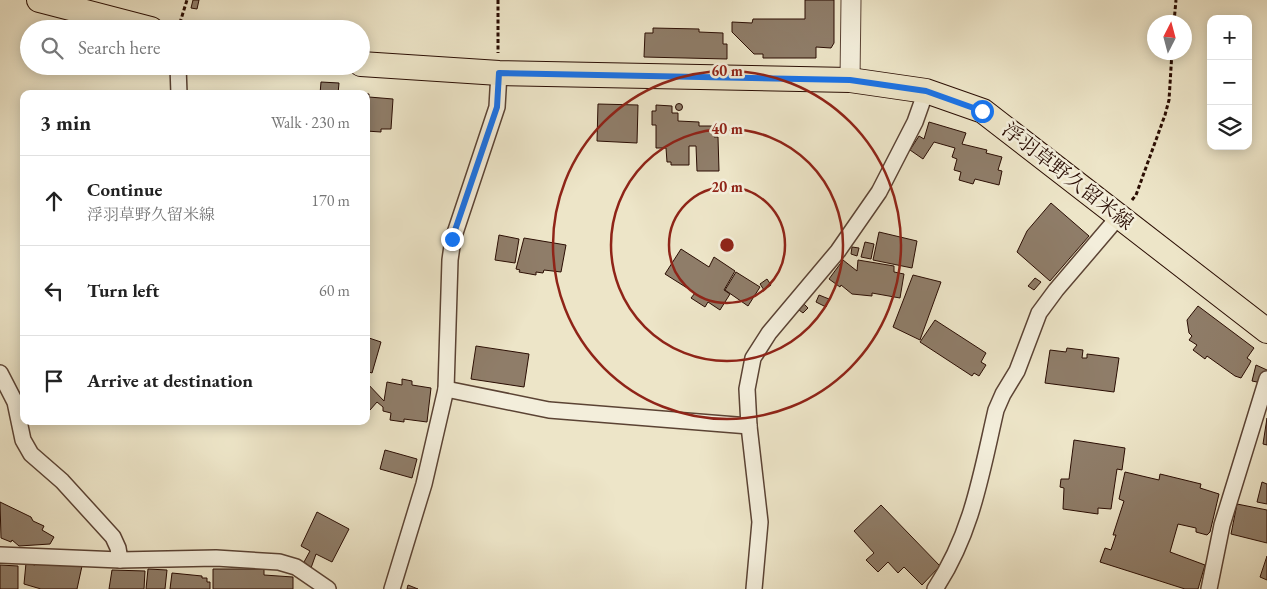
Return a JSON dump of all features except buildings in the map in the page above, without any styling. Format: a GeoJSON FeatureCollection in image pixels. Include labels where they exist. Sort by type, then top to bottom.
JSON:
{"type":"FeatureCollection","features":[{"type":"Feature","properties":{"kind":"main road"},"geometry":{"type":"LineString","coordinates":[[39,0],[116,20]]}},
{"type":"Feature","properties":{"kind":"main road","name":"浮羽草野久留米線"},"geometry":{"type":"LineString","coordinates":[[370,65],[499,73],[850,80],[926,91],[982,111],[1120,215],[1267,331]]}},
{"type":"Feature","properties":{"kind":"street"},"geometry":{"type":"LineString","coordinates":[[850,80],[851,0]]}},
{"type":"Feature","properties":{"kind":"street"},"geometry":{"type":"LineString","coordinates":[[392,589],[424,484],[446,389],[452,239],[497,107],[499,73]]}},
{"type":"Feature","properties":{"kind":"street"},"geometry":{"type":"LineString","coordinates":[[178,75],[179,90]]}},
{"type":"Feature","properties":{"kind":"street"},"geometry":{"type":"LineString","coordinates":[[754,589],[760,522],[749,426],[747,389],[753,358],[769,333],[838,251],[879,192],[915,122],[926,91]]}},
{"type":"Feature","properties":{"kind":"street"},"geometry":{"type":"LineString","coordinates":[[935,589],[951,564],[964,538],[996,410],[1002,394],[1017,372],[1039,313],[1056,290],[1120,215]]}},
{"type":"Feature","properties":{"kind":"street"},"geometry":{"type":"LineString","coordinates":[[0,373],[19,401]]}},
{"type":"Feature","properties":{"kind":"street"},"geometry":{"type":"LineString","coordinates":[[1209,589],[1222,525],[1267,379]]}},
{"type":"Feature","properties":{"kind":"street"},"geometry":{"type":"LineString","coordinates":[[446,389],[549,410],[749,426]]}},
{"type":"Feature","properties":{"kind":"street"},"geometry":{"type":"LineString","coordinates":[[21,425],[23,440],[31,454],[62,481],[113,537],[118,548],[120,560]]}},
{"type":"Feature","properties":{"kind":"street"},"geometry":{"type":"LineString","coordinates":[[0,555],[120,560],[216,558],[279,562],[296,567],[328,589]]}},
{"type":"Feature","properties":{"kind":"path"},"geometry":{"type":"LineString","coordinates":[[181,20],[187,0]]}},
{"type":"Feature","properties":{"kind":"path"},"geometry":{"type":"LineString","coordinates":[[498,0],[499,73]]}},
{"type":"Feature","properties":{"kind":"path"},"geometry":{"type":"LineString","coordinates":[[1175,15],[1176,0]]}},
{"type":"Feature","properties":{"kind":"path"},"geometry":{"type":"LineString","coordinates":[[1120,215],[1136,195],[1165,115],[1169,100],[1172,60]]}},
{"type":"Feature","properties":{"kind":"route"},"geometry":{"type":"LineString","coordinates":[[452,239],[497,107],[499,73],[850,80],[926,91],[982,111]]}}]}
